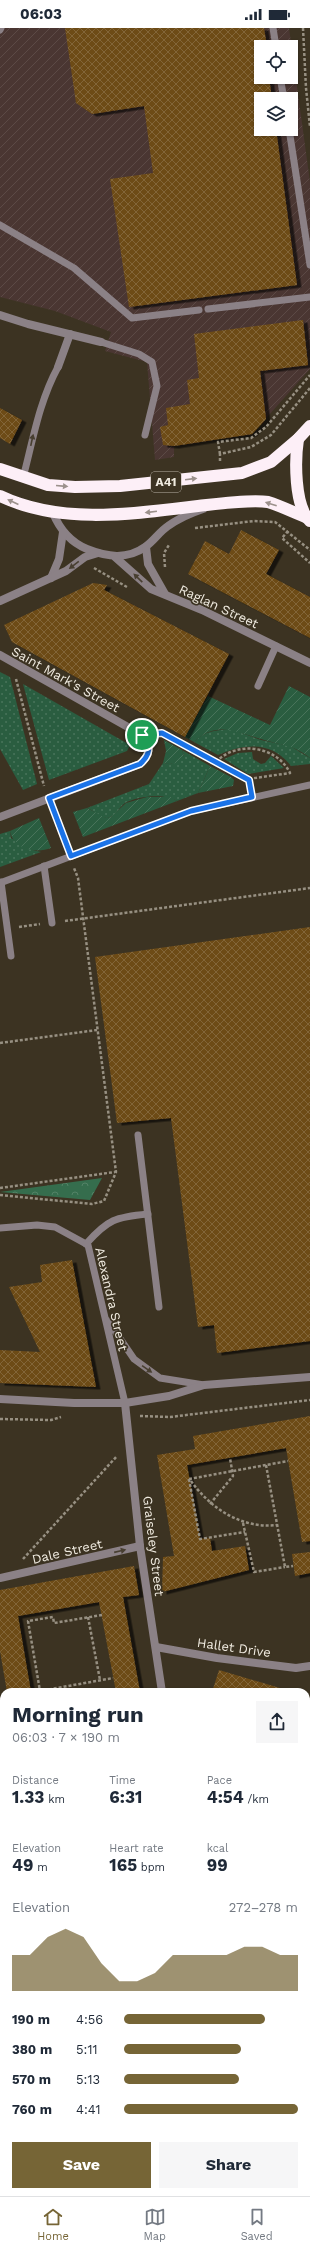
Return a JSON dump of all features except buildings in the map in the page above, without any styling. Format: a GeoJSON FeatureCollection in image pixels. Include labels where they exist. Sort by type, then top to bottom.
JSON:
{"type":"FeatureCollection","features":[{"type":"Feature","properties":{"kind":"highway"},"geometry":{"type":"LineString","coordinates":[[309,519],[299,496],[295,459],[298,440],[310,426]]}},
{"type":"Feature","properties":{"kind":"highway","name":"A41"},"geometry":{"type":"LineString","coordinates":[[0,469],[23,478],[48,484],[112,486],[222,476],[242,473],[271,462],[298,440]]}},
{"type":"Feature","properties":{"kind":"highway","name":"A41"},"geometry":{"type":"LineString","coordinates":[[0,496],[20,506],[53,513],[133,514],[217,504],[267,502],[309,519]]}},
{"type":"Feature","properties":{"kind":"street"},"geometry":{"type":"LineString","coordinates":[[0,315],[101,342]]}},
{"type":"Feature","properties":{"kind":"street"},"geometry":{"type":"LineString","coordinates":[[58,367],[70,334]]}},
{"type":"Feature","properties":{"kind":"street"},"geometry":{"type":"LineString","coordinates":[[53,513],[59,527],[63,532],[82,547],[115,557],[130,554],[146,547],[167,526],[197,511],[217,504]]}},
{"type":"Feature","properties":{"kind":"street"},"geometry":{"type":"LineString","coordinates":[[51,578],[59,559],[63,532]]}},
{"type":"Feature","properties":{"kind":"street","name":"Raglan Street"},"geometry":{"type":"LineString","coordinates":[[146,547],[148,564],[165,594],[310,663]]}},
{"type":"Feature","properties":{"kind":"street"},"geometry":{"type":"LineString","coordinates":[[0,601],[66,571],[85,557],[98,553]]}},
{"type":"Feature","properties":{"kind":"street"},"geometry":{"type":"LineString","coordinates":[[115,557],[151,589],[165,594]]}},
{"type":"Feature","properties":{"kind":"street","name":"Saint Mark's Street"},"geometry":{"type":"LineString","coordinates":[[0,655],[142,735]]}},
{"type":"Feature","properties":{"kind":"street"},"geometry":{"type":"LineString","coordinates":[[0,817],[140,764],[146,759],[150,749],[148,741],[142,735]]}},
{"type":"Feature","properties":{"kind":"street"},"geometry":{"type":"LineString","coordinates":[[0,1398],[74,1403],[125,1403],[169,1396],[204,1385],[310,1377]]}},
{"type":"Feature","properties":{"kind":"street","name":"Graiseley Street"},"geometry":{"type":"LineString","coordinates":[[125,1403],[140,1546],[161,1688]]}},
{"type":"Feature","properties":{"kind":"street","name":"Dale Street"},"geometry":{"type":"LineString","coordinates":[[3,1578],[140,1546]]}},
{"type":"Feature","properties":{"kind":"street","name":"Hallet Drive"},"geometry":{"type":"LineString","coordinates":[[156,1647],[217,1658],[296,1668],[310,1666]]}},
{"type":"Feature","properties":{"kind":"lane"},"geometry":{"type":"LineString","coordinates":[[273,28],[275,40]]}},
{"type":"Feature","properties":{"kind":"lane"},"geometry":{"type":"LineString","coordinates":[[290,136],[310,265]]}},
{"type":"Feature","properties":{"kind":"lane"},"geometry":{"type":"LineString","coordinates":[[0,225],[74,268],[132,318],[199,310]]}},
{"type":"Feature","properties":{"kind":"lane"},"geometry":{"type":"LineString","coordinates":[[208,309],[310,297]]}},
{"type":"Feature","properties":{"kind":"lane"},"geometry":{"type":"LineString","coordinates":[[101,342],[139,354],[152,362],[157,386],[145,435]]}},
{"type":"Feature","properties":{"kind":"lane"},"geometry":{"type":"LineString","coordinates":[[23,478],[38,414],[47,386],[58,367]]}},
{"type":"Feature","properties":{"kind":"lane"},"geometry":{"type":"LineString","coordinates":[[258,686],[276,646]]}},
{"type":"Feature","properties":{"kind":"lane"},"geometry":{"type":"LineString","coordinates":[[11,956],[1,882],[191,811],[310,785]]}},
{"type":"Feature","properties":{"kind":"lane"},"geometry":{"type":"LineString","coordinates":[[44,866],[52,923]]}},
{"type":"Feature","properties":{"kind":"lane"},"geometry":{"type":"LineString","coordinates":[[138,1135],[159,1307]]}},
{"type":"Feature","properties":{"kind":"lane"},"geometry":{"type":"LineString","coordinates":[[86,1244],[101,1227],[120,1217],[148,1214]]}},
{"type":"Feature","properties":{"kind":"lane","name":"Alexandra Street"},"geometry":{"type":"LineString","coordinates":[[0,1228],[37,1224],[55,1227],[86,1244],[125,1403]]}},
{"type":"Feature","properties":{"kind":"lane"},"geometry":{"type":"LineString","coordinates":[[105,1317],[134,1360],[160,1378],[204,1385]]}},
{"type":"Feature","properties":{"kind":"path"},"geometry":{"type":"LineString","coordinates":[[303,28],[306,88],[310,127]]}},
{"type":"Feature","properties":{"kind":"path"},"geometry":{"type":"LineString","coordinates":[[222,476],[218,442],[251,438],[266,427],[310,375]]}},
{"type":"Feature","properties":{"kind":"path"},"geometry":{"type":"LineString","coordinates":[[220,454],[251,447],[271,435],[310,388]]}},
{"type":"Feature","properties":{"kind":"path"},"geometry":{"type":"LineString","coordinates":[[187,528],[254,521],[275,522],[310,550]]}},
{"type":"Feature","properties":{"kind":"path"},"geometry":{"type":"LineString","coordinates":[[288,531],[282,538],[310,563]]}},
{"type":"Feature","properties":{"kind":"path"},"geometry":{"type":"LineString","coordinates":[[165,594],[164,553],[170,542]]}},
{"type":"Feature","properties":{"kind":"path"},"geometry":{"type":"LineString","coordinates":[[87,571],[94,568],[134,591]]}},
{"type":"Feature","properties":{"kind":"path"},"geometry":{"type":"LineString","coordinates":[[0,1195],[92,1204],[104,1201],[116,1172],[78,878],[42,782],[12,662]]}},
{"type":"Feature","properties":{"kind":"path"},"geometry":{"type":"LineString","coordinates":[[142,735],[162,733],[216,762],[248,779],[290,773],[286,764],[278,757],[259,749],[234,751],[222,756],[216,762]]}},
{"type":"Feature","properties":{"kind":"path"},"geometry":{"type":"LineString","coordinates":[[248,779],[252,797]]}},
{"type":"Feature","properties":{"kind":"path"},"geometry":{"type":"LineString","coordinates":[[7,928],[310,888]]}},
{"type":"Feature","properties":{"kind":"path"},"geometry":{"type":"LineString","coordinates":[[0,1043],[98,1030]]}},
{"type":"Feature","properties":{"kind":"path"},"geometry":{"type":"LineString","coordinates":[[0,1188],[116,1172]]}},
{"type":"Feature","properties":{"kind":"path"},"geometry":{"type":"LineString","coordinates":[[3,1578],[130,1441]]}},
{"type":"Feature","properties":{"kind":"path"},"geometry":{"type":"LineString","coordinates":[[210,1504],[224,1485],[230,1480],[232,1472],[230,1458]]}},
{"type":"Feature","properties":{"kind":"path"},"geometry":{"type":"LineString","coordinates":[[189,1479],[288,1461]]}},
{"type":"Feature","properties":{"kind":"path"},"geometry":{"type":"LineString","coordinates":[[266,1465],[285,1566]]}},
{"type":"Feature","properties":{"kind":"path"},"geometry":{"type":"LineString","coordinates":[[189,1479],[210,1504],[244,1523],[265,1526],[277,1525]]}},
{"type":"Feature","properties":{"kind":"path"},"geometry":{"type":"LineString","coordinates":[[189,1479],[200,1539],[245,1532]]}},
{"type":"Feature","properties":{"kind":"path"},"geometry":{"type":"LineString","coordinates":[[244,1523],[254,1572],[285,1566],[294,1566]]}},
{"type":"Feature","properties":{"kind":"path"},"geometry":{"type":"LineString","coordinates":[[39,1688],[28,1621],[53,1617],[54,1623],[102,1615]]}},
{"type":"Feature","properties":{"kind":"path"},"geometry":{"type":"LineString","coordinates":[[88,1617],[100,1680]]}},
{"type":"Feature","properties":{"kind":"path"},"geometry":{"type":"LineString","coordinates":[[56,1688],[113,1678]]}},
{"type":"Feature","properties":{"kind":"shaded area"},"geometry":{"type":"Polygon","coordinates":[[[0,28],[289,28],[291,40],[254,40],[254,84],[297,84],[298,92],[254,92],[254,136],[298,136],[298,94],[310,182],[310,369],[252,434],[174,446],[174,457],[155,460],[147,362],[105,351],[111,332],[55,311],[0,297],[0,28]]]}},
{"type":"Feature","properties":{"kind":"green space"},"geometry":{"type":"Polygon","coordinates":[[[0,672],[10,677],[37,784],[23,790],[0,749],[0,672]]]}},
{"type":"Feature","properties":{"kind":"green space"},"geometry":{"type":"Polygon","coordinates":[[[23,684],[130,745],[127,751],[49,780],[23,684]]]}},
{"type":"Feature","properties":{"kind":"green space"},"geometry":{"type":"Polygon","coordinates":[[[289,686],[310,697],[310,758],[299,750],[235,731],[210,731],[202,735],[194,742],[185,737],[208,696],[270,725],[289,686]]]}},
{"type":"Feature","properties":{"kind":"green space"},"geometry":{"type":"Polygon","coordinates":[[[231,729],[261,740],[290,746],[310,758],[310,764],[291,766],[284,758],[275,752],[267,748],[258,747],[238,748],[218,755],[194,742],[206,733],[231,729]]]}},
{"type":"Feature","properties":{"kind":"green space"},"geometry":{"type":"Polygon","coordinates":[[[164,740],[182,750],[184,756],[179,761],[172,764],[163,763],[166,751],[164,740]]]}},
{"type":"Feature","properties":{"kind":"green space"},"geometry":{"type":"Polygon","coordinates":[[[182,750],[210,766],[198,793],[177,801],[159,796],[144,797],[125,803],[112,817],[109,818],[101,816],[87,808],[149,784],[163,763],[171,764],[184,756],[182,750]]]}},
{"type":"Feature","properties":{"kind":"green space"},"geometry":{"type":"Polygon","coordinates":[[[252,752],[253,759],[261,764],[265,763],[271,756],[284,768],[248,774],[224,759],[238,753],[252,752]]]}},
{"type":"Feature","properties":{"kind":"green space"},"geometry":{"type":"Polygon","coordinates":[[[210,766],[231,777],[234,780],[233,786],[198,793],[210,766]]]}},
{"type":"Feature","properties":{"kind":"green space"},"geometry":{"type":"Polygon","coordinates":[[[147,797],[171,797],[177,801],[83,837],[73,812],[87,808],[106,818],[111,817],[126,803],[147,797]]]}},
{"type":"Feature","properties":{"kind":"green space"},"geometry":{"type":"Polygon","coordinates":[[[39,818],[51,848],[45,850],[32,850],[20,846],[12,837],[10,831],[39,818]]]}},
{"type":"Feature","properties":{"kind":"green space"},"geometry":{"type":"Polygon","coordinates":[[[10,831],[11,838],[33,850],[41,852],[0,867],[0,834],[10,831]]]}},
{"type":"Feature","properties":{"kind":"green space"},"geometry":{"type":"Polygon","coordinates":[[[102,1178],[90,1200],[0,1192],[102,1178]]]}},
{"type":"Feature","properties":{"kind":"route"},"geometry":{"type":"LineString","coordinates":[[162,733],[249,780],[252,797],[191,811],[71,856],[49,798],[140,764],[146,759],[150,749],[148,741],[142,735],[162,733]]}}]}
